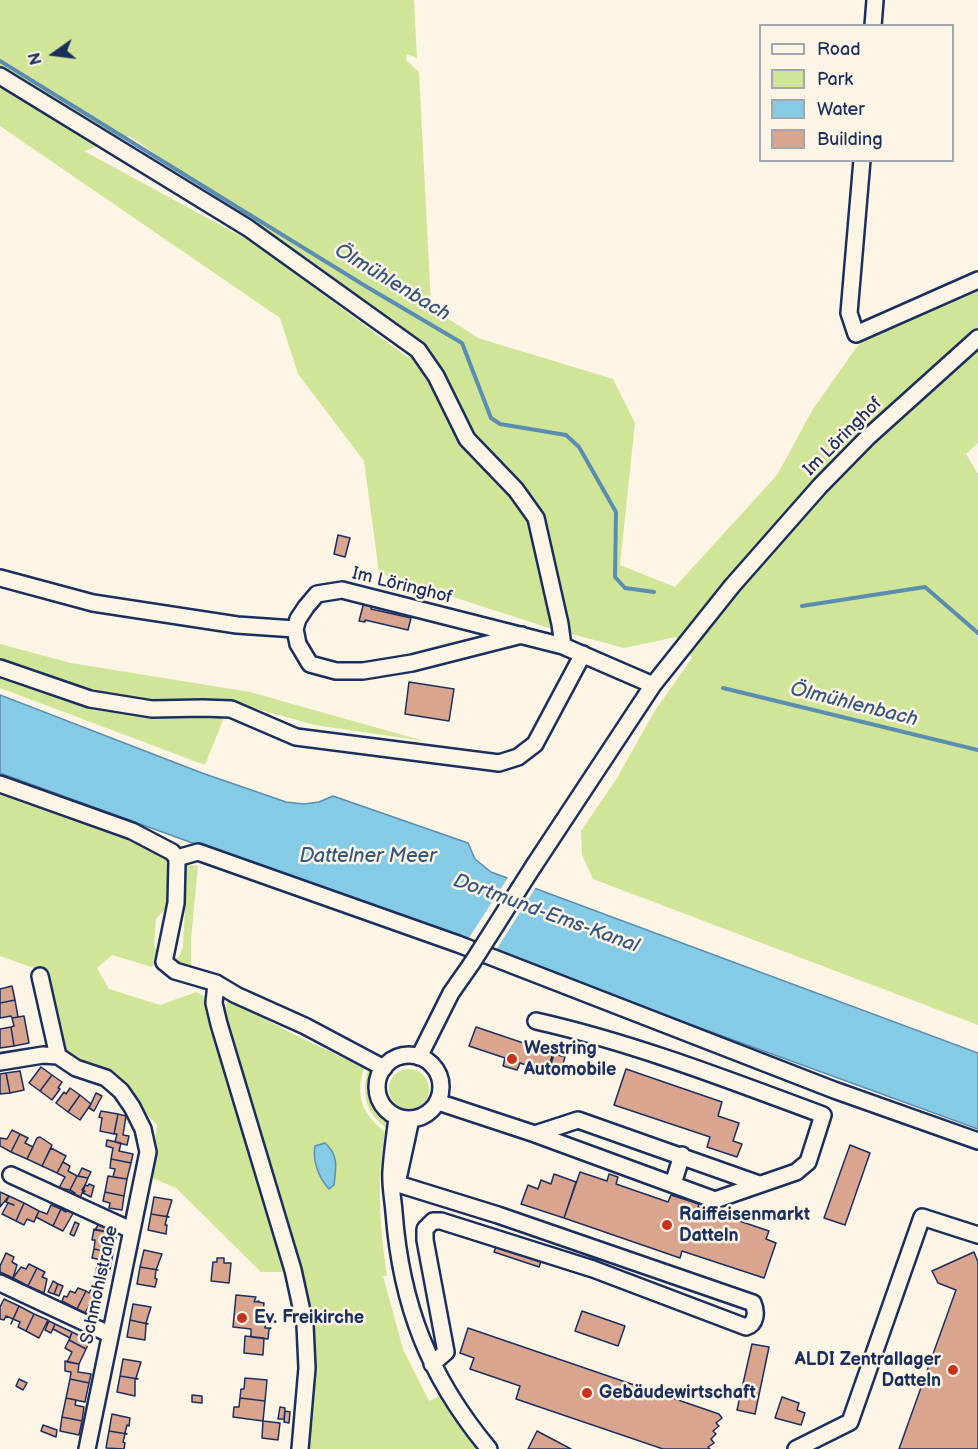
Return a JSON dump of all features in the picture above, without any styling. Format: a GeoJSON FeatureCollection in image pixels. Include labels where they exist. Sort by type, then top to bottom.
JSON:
{"type":"FeatureCollection","features":[{"type":"Feature","properties":{"kind":"street"},"geometry":{"type":"LineString","coordinates":[[873,24],[875,0]]}},
{"type":"Feature","properties":{"kind":"street"},"geometry":{"type":"LineString","coordinates":[[0,76],[248,228],[418,350],[436,376],[466,439],[516,490],[536,518],[563,646]]}},
{"type":"Feature","properties":{"kind":"street"},"geometry":{"type":"LineString","coordinates":[[862,162],[849,313],[856,334],[978,280]]}},
{"type":"Feature","properties":{"kind":"street","name":"Im Löringhof"},"geometry":{"type":"LineString","coordinates":[[419,1057],[451,993],[653,685],[738,580],[820,486],[868,437],[978,338]]}},
{"type":"Feature","properties":{"kind":"street"},"geometry":{"type":"LineString","coordinates":[[0,578],[93,603],[237,625],[295,629],[298,644],[310,664],[336,671],[363,671],[412,663],[522,634]]}},
{"type":"Feature","properties":{"kind":"street","name":"Im Löringhof"},"geometry":{"type":"LineString","coordinates":[[295,629],[306,607],[317,594],[342,590],[563,646],[653,685]]}},
{"type":"Feature","properties":{"kind":"street"},"geometry":{"type":"LineString","coordinates":[[0,668],[90,699],[152,709],[231,709],[296,737],[499,763],[518,756],[535,744],[583,654]]}},
{"type":"Feature","properties":{"kind":"street"},"geometry":{"type":"LineString","coordinates":[[0,784],[132,831],[172,852],[177,858],[176,903],[164,962],[175,972],[216,982],[236,995],[305,1026],[384,1068]]}},
{"type":"Feature","properties":{"kind":"street"},"geometry":{"type":"LineString","coordinates":[[177,858],[198,852],[458,944],[834,1090],[978,1141]]}},
{"type":"Feature","properties":{"kind":"street"},"geometry":{"type":"LineString","coordinates":[[0,1062],[43,1055],[58,1056],[40,976]]}},
{"type":"Feature","properties":{"kind":"street"},"geometry":{"type":"LineString","coordinates":[[216,982],[214,1003],[219,1024],[293,1269],[305,1325],[308,1368],[300,1449]]}},
{"type":"Feature","properties":{"kind":"street"},"geometry":{"type":"LineString","coordinates":[[438,1102],[535,1134],[715,1200],[796,1172],[808,1162],[823,1115],[690,1065],[568,1028],[536,1021]]}},
{"type":"Feature","properties":{"kind":"street","name":"Schmohlstraße"},"geometry":{"type":"LineString","coordinates":[[58,1056],[76,1068],[106,1078],[121,1091],[143,1129],[148,1152],[87,1449]]}},
{"type":"Feature","properties":{"kind":"street"},"geometry":{"type":"LineString","coordinates":[[400,1057],[419,1057],[429,1062],[436,1070],[441,1092],[438,1102],[431,1111],[422,1117],[404,1118],[387,1111],[378,1090],[379,1078],[384,1068],[400,1057]]}},
{"type":"Feature","properties":{"kind":"street"},"geometry":{"type":"LineString","coordinates":[[394,1212],[404,1118]]}},
{"type":"Feature","properties":{"kind":"street"},"geometry":{"type":"LineString","coordinates":[[404,1118],[391,1173],[400,1268],[408,1301],[432,1364],[469,1425],[489,1449]]}},
{"type":"Feature","properties":{"kind":"street"},"geometry":{"type":"LineString","coordinates":[[535,1134],[578,1120],[759,1184]]}},
{"type":"Feature","properties":{"kind":"street"},"geometry":{"type":"LineString","coordinates":[[673,1184],[682,1155]]}},
{"type":"Feature","properties":{"kind":"street"},"geometry":{"type":"LineString","coordinates":[[11,1175],[131,1230]]}},
{"type":"Feature","properties":{"kind":"street"},"geometry":{"type":"LineString","coordinates":[[398,1184],[498,1215],[753,1303],[756,1313],[755,1319],[750,1326],[746,1327],[593,1269],[441,1221],[433,1221],[426,1229],[424,1240],[446,1342],[446,1352],[432,1364]]}},
{"type":"Feature","properties":{"kind":"street"},"geometry":{"type":"LineString","coordinates":[[796,1449],[850,1422],[922,1216],[978,1235]]}},
{"type":"Feature","properties":{"kind":"street"},"geometry":{"type":"LineString","coordinates":[[0,1283],[110,1334]]}},
{"type":"Feature","properties":{"kind":"green space"},"geometry":{"type":"Polygon","coordinates":[[[0,0],[414,0],[417,58],[407,54],[406,60],[419,72],[431,305],[478,338],[613,379],[635,423],[620,565],[675,587],[777,475],[813,409],[856,348],[881,324],[978,283],[978,443],[966,454],[978,474],[978,1025],[593,879],[582,855],[581,831],[617,778],[654,712],[692,658],[676,637],[624,648],[546,627],[379,573],[364,461],[298,374],[280,318],[0,126],[0,0]],[[130,136],[84,151],[257,245],[407,357],[428,354],[408,333],[130,136]]]}},
{"type":"Feature","properties":{"kind":"green space"},"geometry":{"type":"Polygon","coordinates":[[[0,644],[71,663],[250,692],[424,741],[315,725],[228,701],[225,715],[205,765],[0,688],[0,644]]]}},
{"type":"Feature","properties":{"kind":"green space"},"geometry":{"type":"Polygon","coordinates":[[[0,789],[133,836],[174,862],[168,906],[156,919],[154,945],[159,957],[152,967],[112,955],[97,968],[109,989],[160,1005],[196,992],[226,1007],[228,999],[287,1031],[364,1068],[360,1088],[362,1104],[371,1118],[385,1132],[380,1186],[382,1240],[387,1276],[383,1276],[403,1349],[429,1401],[447,1393],[487,1449],[307,1449],[313,1376],[310,1300],[298,1272],[261,1272],[176,1188],[150,1177],[157,1125],[111,1076],[67,1051],[48,973],[0,956],[0,789]]]}},
{"type":"Feature","properties":{"kind":"green space"},"geometry":{"type":"Polygon","coordinates":[[[179,864],[198,866],[191,939],[191,972],[181,969],[172,960],[179,957],[183,947],[185,908],[177,903],[179,864]]]}},
{"type":"Feature","properties":{"kind":"green space"},"geometry":{"type":"Polygon","coordinates":[[[369,1067],[374,1076],[372,1094],[374,1101],[387,1122],[388,1129],[374,1116],[366,1101],[365,1085],[369,1067]]]}},
{"type":"Feature","properties":{"kind":"green space"},"geometry":{"type":"Polygon","coordinates":[[[409,1069],[423,1075],[429,1089],[423,1103],[409,1109],[395,1103],[389,1089],[395,1075],[409,1069]]]}},
{"type":"Feature","properties":{"kind":"water","name":"Dattelner Meer"},"geometry":{"type":"Polygon","coordinates":[[[0,695],[202,773],[286,802],[304,804],[319,802],[333,796],[468,843],[475,859],[491,872],[978,1053],[978,1129],[0,773],[0,695]]]}},
{"type":"Feature","properties":{"kind":"water"},"geometry":{"type":"Polygon","coordinates":[[[325,1143],[333,1152],[336,1162],[334,1185],[329,1189],[319,1175],[315,1163],[315,1146],[325,1143]]]}},
{"type":"Feature","properties":{"kind":"pier"},"geometry":{"type":"Polygon","coordinates":[[[509,876],[536,887],[493,955],[465,944],[509,876]]]}},
{"type":"Feature","properties":{"kind":"building"},"geometry":{"type":"Polygon","coordinates":[[[338,535],[350,538],[345,557],[334,554],[338,535]]]}},
{"type":"Feature","properties":{"kind":"building"},"geometry":{"type":"Polygon","coordinates":[[[364,602],[372,604],[371,609],[411,618],[408,630],[365,620],[365,622],[359,621],[364,602]]]}},
{"type":"Feature","properties":{"kind":"building"},"geometry":{"type":"Polygon","coordinates":[[[409,682],[454,689],[449,721],[405,714],[409,682]]]}},
{"type":"Feature","properties":{"kind":"building"},"geometry":{"type":"Polygon","coordinates":[[[12,986],[15,1000],[0,1003],[0,989],[12,986]]]}},
{"type":"Feature","properties":{"kind":"building"},"geometry":{"type":"Polygon","coordinates":[[[15,1000],[18,1017],[0,1018],[0,1003],[15,1000]]]}},
{"type":"Feature","properties":{"kind":"building"},"geometry":{"type":"Polygon","coordinates":[[[24,1016],[29,1043],[14,1046],[12,1018],[24,1016]]]}},
{"type":"Feature","properties":{"kind":"building"},"geometry":{"type":"Polygon","coordinates":[[[11,1027],[14,1046],[0,1048],[0,1029],[11,1027]]]}},
{"type":"Feature","properties":{"kind":"building"},"geometry":{"type":"Polygon","coordinates":[[[476,1027],[553,1053],[547,1072],[520,1063],[517,1070],[503,1066],[505,1058],[469,1046],[476,1027]]]}},
{"type":"Feature","properties":{"kind":"building"},"geometry":{"type":"Polygon","coordinates":[[[554,1054],[565,1057],[562,1067],[551,1064],[554,1054]]]}},
{"type":"Feature","properties":{"kind":"building"},"geometry":{"type":"Polygon","coordinates":[[[41,1067],[52,1075],[40,1091],[29,1083],[41,1067]]]}},
{"type":"Feature","properties":{"kind":"building"},"geometry":{"type":"Polygon","coordinates":[[[626,1069],[722,1102],[718,1116],[739,1123],[733,1141],[742,1144],[737,1157],[707,1147],[710,1137],[614,1105],[626,1069]]]}},
{"type":"Feature","properties":{"kind":"building"},"geometry":{"type":"Polygon","coordinates":[[[20,1071],[24,1090],[10,1093],[6,1073],[20,1071]]]}},
{"type":"Feature","properties":{"kind":"building"},"geometry":{"type":"Polygon","coordinates":[[[6,1073],[10,1093],[0,1094],[0,1074],[6,1073]]]}},
{"type":"Feature","properties":{"kind":"building"},"geometry":{"type":"Polygon","coordinates":[[[52,1075],[62,1082],[52,1100],[40,1091],[52,1075]]]}},
{"type":"Feature","properties":{"kind":"building"},"geometry":{"type":"Polygon","coordinates":[[[70,1088],[80,1095],[68,1112],[56,1103],[70,1088]]]}},
{"type":"Feature","properties":{"kind":"building"},"geometry":{"type":"Polygon","coordinates":[[[96,1093],[102,1096],[94,1111],[89,1108],[96,1093]]]}},
{"type":"Feature","properties":{"kind":"building"},"geometry":{"type":"Polygon","coordinates":[[[80,1095],[91,1104],[80,1120],[68,1112],[80,1095]]]}},
{"type":"Feature","properties":{"kind":"building"},"geometry":{"type":"Polygon","coordinates":[[[101,1111],[118,1114],[114,1134],[100,1131],[101,1111]]]}},
{"type":"Feature","properties":{"kind":"building"},"geometry":{"type":"Polygon","coordinates":[[[118,1114],[126,1116],[123,1135],[129,1136],[127,1145],[115,1142],[117,1134],[114,1134],[118,1114]]]}},
{"type":"Feature","properties":{"kind":"building"},"geometry":{"type":"Polygon","coordinates":[[[12,1130],[20,1134],[11,1152],[0,1146],[0,1138],[7,1139],[12,1130]]]}},
{"type":"Feature","properties":{"kind":"building"},"geometry":{"type":"Polygon","coordinates":[[[20,1134],[28,1138],[25,1143],[33,1147],[27,1159],[11,1152],[20,1134]]]}},
{"type":"Feature","properties":{"kind":"building"},"geometry":{"type":"Polygon","coordinates":[[[40,1137],[52,1145],[42,1166],[27,1159],[37,1138],[40,1137]]]}},
{"type":"Feature","properties":{"kind":"building"},"geometry":{"type":"Polygon","coordinates":[[[107,1140],[121,1143],[119,1151],[133,1154],[131,1163],[111,1159],[113,1148],[106,1146],[107,1140]]]}},
{"type":"Feature","properties":{"kind":"building"},"geometry":{"type":"Polygon","coordinates":[[[850,1145],[870,1153],[845,1225],[824,1218],[850,1145]]]}},
{"type":"Feature","properties":{"kind":"building"},"geometry":{"type":"Polygon","coordinates":[[[51,1148],[66,1156],[57,1173],[42,1166],[51,1148]]]}},
{"type":"Feature","properties":{"kind":"building"},"geometry":{"type":"Polygon","coordinates":[[[111,1159],[131,1163],[127,1179],[113,1177],[115,1169],[110,1168],[111,1159]]]}},
{"type":"Feature","properties":{"kind":"building"},"geometry":{"type":"Polygon","coordinates":[[[63,1162],[70,1166],[68,1171],[77,1176],[70,1190],[59,1188],[65,1177],[57,1173],[63,1162]]]}},
{"type":"Feature","properties":{"kind":"building"},"geometry":{"type":"Polygon","coordinates":[[[82,1168],[91,1172],[88,1178],[78,1176],[82,1168]]]}},
{"type":"Feature","properties":{"kind":"building","name":"Raiffeisenmarkt Datteln"},"geometry":{"type":"Polygon","coordinates":[[[580,1172],[607,1181],[609,1174],[618,1177],[616,1184],[668,1202],[671,1195],[699,1204],[698,1207],[769,1231],[766,1239],[776,1243],[764,1278],[682,1251],[680,1258],[564,1218],[580,1172]]]}},
{"type":"Feature","properties":{"kind":"building"},"geometry":{"type":"Polygon","coordinates":[[[554,1174],[576,1182],[564,1218],[521,1204],[528,1185],[538,1189],[541,1180],[551,1184],[554,1174]]]}},
{"type":"Feature","properties":{"kind":"building"},"geometry":{"type":"Polygon","coordinates":[[[77,1176],[88,1178],[79,1201],[73,1198],[75,1193],[70,1190],[77,1176]]]}},
{"type":"Feature","properties":{"kind":"building"},"geometry":{"type":"Polygon","coordinates":[[[108,1176],[127,1179],[124,1196],[105,1192],[108,1176]]]}},
{"type":"Feature","properties":{"kind":"building"},"geometry":{"type":"Polygon","coordinates":[[[85,1185],[94,1186],[91,1197],[82,1190],[85,1185]]]}},
{"type":"Feature","properties":{"kind":"building"},"geometry":{"type":"Polygon","coordinates":[[[0,1192],[9,1196],[0,1207],[0,1192]]]}},
{"type":"Feature","properties":{"kind":"building"},"geometry":{"type":"Polygon","coordinates":[[[105,1192],[124,1196],[122,1210],[109,1208],[110,1203],[103,1201],[105,1192]]]}},
{"type":"Feature","properties":{"kind":"building"},"geometry":{"type":"Polygon","coordinates":[[[9,1196],[24,1203],[16,1221],[2,1214],[8,1203],[14,1205],[6,1202],[9,1196]]]}},
{"type":"Feature","properties":{"kind":"building"},"geometry":{"type":"Polygon","coordinates":[[[154,1197],[172,1200],[167,1216],[169,1217],[151,1214],[154,1197]]]}},
{"type":"Feature","properties":{"kind":"building"},"geometry":{"type":"Polygon","coordinates":[[[24,1203],[39,1211],[34,1222],[27,1219],[24,1225],[16,1221],[24,1203]]]}},
{"type":"Feature","properties":{"kind":"building"},"geometry":{"type":"Polygon","coordinates":[[[51,1205],[61,1209],[53,1226],[36,1217],[39,1211],[47,1214],[51,1205]]]}},
{"type":"Feature","properties":{"kind":"building"},"geometry":{"type":"Polygon","coordinates":[[[68,1207],[75,1210],[63,1231],[53,1226],[61,1209],[66,1212],[68,1207]]]}},
{"type":"Feature","properties":{"kind":"building"},"geometry":{"type":"Polygon","coordinates":[[[151,1214],[169,1217],[165,1225],[167,1225],[166,1234],[148,1230],[151,1214]]]}},
{"type":"Feature","properties":{"kind":"building"},"geometry":{"type":"Polygon","coordinates":[[[75,1222],[79,1224],[74,1236],[70,1234],[75,1222]]]}},
{"type":"Feature","properties":{"kind":"building"},"geometry":{"type":"Polygon","coordinates":[[[100,1222],[110,1227],[108,1232],[95,1230],[100,1222]]]}},
{"type":"Feature","properties":{"kind":"building"},"geometry":{"type":"Polygon","coordinates":[[[94,1229],[108,1232],[107,1235],[116,1237],[113,1253],[94,1249],[95,1240],[92,1240],[94,1229]]]}},
{"type":"Feature","properties":{"kind":"building"},"geometry":{"type":"Polygon","coordinates":[[[497,1244],[542,1259],[539,1267],[494,1252],[497,1244]]]}},
{"type":"Feature","properties":{"kind":"building"},"geometry":{"type":"Polygon","coordinates":[[[94,1249],[113,1253],[110,1269],[100,1267],[102,1260],[92,1258],[94,1249]]]}},
{"type":"Feature","properties":{"kind":"building"},"geometry":{"type":"Polygon","coordinates":[[[144,1250],[162,1254],[156,1270],[140,1267],[144,1250]]]}},
{"type":"Feature","properties":{"kind":"building","name":"ALDI Zentrallager Datteln"},"geometry":{"type":"Polygon","coordinates":[[[974,1252],[978,1262],[978,1449],[899,1449],[956,1290],[938,1283],[932,1271],[974,1252]]]}},
{"type":"Feature","properties":{"kind":"building"},"geometry":{"type":"Polygon","coordinates":[[[6,1253],[14,1257],[12,1262],[17,1265],[13,1278],[0,1272],[0,1266],[6,1253]]]}},
{"type":"Feature","properties":{"kind":"building"},"geometry":{"type":"Polygon","coordinates":[[[217,1258],[224,1258],[224,1263],[231,1263],[229,1283],[211,1281],[213,1262],[217,1262],[217,1258]]]}},
{"type":"Feature","properties":{"kind":"building"},"geometry":{"type":"Polygon","coordinates":[[[29,1264],[37,1268],[28,1286],[13,1278],[21,1267],[26,1269],[29,1264]]]}},
{"type":"Feature","properties":{"kind":"building"},"geometry":{"type":"Polygon","coordinates":[[[97,1266],[108,1268],[105,1279],[95,1276],[97,1266]]]}},
{"type":"Feature","properties":{"kind":"building"},"geometry":{"type":"Polygon","coordinates":[[[140,1267],[158,1270],[156,1270],[155,1287],[137,1284],[140,1267]]]}},
{"type":"Feature","properties":{"kind":"building"},"geometry":{"type":"Polygon","coordinates":[[[37,1268],[45,1272],[42,1277],[47,1279],[44,1293],[28,1286],[37,1268]]]}},
{"type":"Feature","properties":{"kind":"building"},"geometry":{"type":"Polygon","coordinates":[[[53,1281],[58,1284],[54,1294],[48,1292],[53,1281]]]}},
{"type":"Feature","properties":{"kind":"building"},"geometry":{"type":"Polygon","coordinates":[[[95,1281],[101,1283],[85,1313],[77,1309],[86,1291],[89,1293],[95,1281]]]}},
{"type":"Feature","properties":{"kind":"building"},"geometry":{"type":"Polygon","coordinates":[[[58,1284],[63,1286],[59,1296],[54,1294],[58,1284]]]}},
{"type":"Feature","properties":{"kind":"building"},"geometry":{"type":"Polygon","coordinates":[[[78,1288],[86,1291],[77,1309],[62,1301],[70,1291],[75,1293],[78,1288]]]}},
{"type":"Feature","properties":{"kind":"building"},"geometry":{"type":"Polygon","coordinates":[[[236,1295],[256,1297],[254,1302],[264,1303],[263,1313],[267,1314],[265,1328],[271,1328],[268,1339],[251,1337],[251,1329],[233,1327],[236,1295]]]}},
{"type":"Feature","properties":{"kind":"building"},"geometry":{"type":"Polygon","coordinates":[[[4,1299],[19,1306],[11,1324],[13,1319],[6,1316],[4,1320],[0,1319],[0,1307],[4,1299]]]}},
{"type":"Feature","properties":{"kind":"building"},"geometry":{"type":"Polygon","coordinates":[[[133,1304],[151,1307],[146,1323],[148,1324],[130,1320],[133,1304]]]}},
{"type":"Feature","properties":{"kind":"building"},"geometry":{"type":"Polygon","coordinates":[[[19,1306],[34,1314],[26,1331],[18,1327],[20,1322],[13,1319],[19,1306]]]}},
{"type":"Feature","properties":{"kind":"building"},"geometry":{"type":"Polygon","coordinates":[[[582,1311],[625,1326],[618,1346],[575,1331],[582,1311]]]}},
{"type":"Feature","properties":{"kind":"building"},"geometry":{"type":"Polygon","coordinates":[[[34,1314],[48,1320],[39,1338],[26,1331],[34,1314]]]}},
{"type":"Feature","properties":{"kind":"building"},"geometry":{"type":"Polygon","coordinates":[[[130,1320],[148,1324],[146,1324],[145,1340],[127,1337],[130,1320]]]}},
{"type":"Feature","properties":{"kind":"building"},"geometry":{"type":"Polygon","coordinates":[[[49,1321],[55,1324],[51,1333],[45,1330],[49,1321]]]}},
{"type":"Feature","properties":{"kind":"building"},"geometry":{"type":"Polygon","coordinates":[[[55,1324],[72,1332],[70,1338],[53,1329],[55,1324]]]}},
{"type":"Feature","properties":{"kind":"building","name":"Gebäudewirtschaft"},"geometry":{"type":"Polygon","coordinates":[[[468,1328],[719,1414],[722,1418],[716,1423],[719,1426],[713,1431],[716,1434],[711,1439],[714,1443],[708,1447],[710,1449],[663,1449],[516,1399],[520,1386],[470,1369],[474,1358],[460,1353],[468,1328]]]}},
{"type":"Feature","properties":{"kind":"building"},"geometry":{"type":"Polygon","coordinates":[[[72,1332],[90,1341],[86,1349],[69,1340],[72,1332]]]}},
{"type":"Feature","properties":{"kind":"building"},"geometry":{"type":"Polygon","coordinates":[[[245,1336],[264,1338],[263,1355],[244,1353],[245,1336]]]}},
{"type":"Feature","properties":{"kind":"building"},"geometry":{"type":"Polygon","coordinates":[[[69,1340],[86,1349],[79,1364],[67,1362],[72,1352],[65,1348],[69,1340]]]}},
{"type":"Feature","properties":{"kind":"building"},"geometry":{"type":"Polygon","coordinates":[[[752,1344],[769,1347],[755,1414],[737,1410],[752,1344]]]}},
{"type":"Feature","properties":{"kind":"building"},"geometry":{"type":"Polygon","coordinates":[[[123,1359],[141,1362],[136,1378],[138,1379],[120,1376],[123,1359]]]}},
{"type":"Feature","properties":{"kind":"building"},"geometry":{"type":"Polygon","coordinates":[[[65,1361],[79,1364],[78,1372],[91,1374],[89,1383],[70,1379],[71,1372],[65,1371],[65,1361]]]}},
{"type":"Feature","properties":{"kind":"building"},"geometry":{"type":"Polygon","coordinates":[[[120,1376],[138,1379],[135,1379],[135,1396],[117,1392],[120,1376]]]}},
{"type":"Feature","properties":{"kind":"building"},"geometry":{"type":"Polygon","coordinates":[[[245,1378],[267,1380],[265,1401],[240,1398],[245,1378]]]}},
{"type":"Feature","properties":{"kind":"building"},"geometry":{"type":"Polygon","coordinates":[[[19,1379],[27,1383],[23,1390],[16,1386],[19,1379]]]}},
{"type":"Feature","properties":{"kind":"building"},"geometry":{"type":"Polygon","coordinates":[[[70,1379],[89,1383],[85,1402],[66,1398],[70,1379]]]}},
{"type":"Feature","properties":{"kind":"building"},"geometry":{"type":"Polygon","coordinates":[[[192,1395],[202,1396],[202,1403],[192,1402],[192,1395]]]}},
{"type":"Feature","properties":{"kind":"building"},"geometry":{"type":"Polygon","coordinates":[[[782,1397],[799,1403],[797,1410],[805,1413],[801,1425],[775,1418],[782,1397]]]}},
{"type":"Feature","properties":{"kind":"building"},"geometry":{"type":"Polygon","coordinates":[[[66,1398],[76,1400],[75,1405],[84,1407],[82,1421],[62,1417],[66,1398]]]}},
{"type":"Feature","properties":{"kind":"building"},"geometry":{"type":"Polygon","coordinates":[[[240,1398],[265,1401],[263,1421],[233,1417],[234,1407],[239,1407],[240,1398]]]}},
{"type":"Feature","properties":{"kind":"building"},"geometry":{"type":"Polygon","coordinates":[[[280,1407],[285,1408],[284,1419],[278,1419],[280,1407]]]}},
{"type":"Feature","properties":{"kind":"building"},"geometry":{"type":"Polygon","coordinates":[[[285,1411],[290,1412],[289,1423],[284,1422],[285,1411]]]}},
{"type":"Feature","properties":{"kind":"building"},"geometry":{"type":"Polygon","coordinates":[[[112,1414],[130,1418],[125,1433],[127,1434],[109,1431],[112,1414]]]}},
{"type":"Feature","properties":{"kind":"building"},"geometry":{"type":"Polygon","coordinates":[[[62,1417],[82,1421],[79,1435],[60,1431],[62,1417]]]}},
{"type":"Feature","properties":{"kind":"building"},"geometry":{"type":"Polygon","coordinates":[[[263,1421],[280,1423],[278,1440],[262,1438],[263,1421]]]}},
{"type":"Feature","properties":{"kind":"building"},"geometry":{"type":"Polygon","coordinates":[[[43,1425],[57,1430],[56,1437],[41,1431],[43,1425]]]}},
{"type":"Feature","properties":{"kind":"building"},"geometry":{"type":"Polygon","coordinates":[[[109,1431],[127,1434],[123,1442],[125,1443],[124,1449],[106,1448],[109,1431]]]}},
{"type":"Feature","properties":{"kind":"building"},"geometry":{"type":"Polygon","coordinates":[[[537,1431],[571,1449],[528,1449],[537,1431]]]}},
{"type":"Feature","properties":{"kind":"waterway","name":"Ölmühlenbach"},"geometry":{"type":"LineString","coordinates":[[0,61],[462,343],[491,418],[500,424],[566,435],[579,447],[616,512],[615,577],[625,588],[654,592]]}},
{"type":"Feature","properties":{"kind":"waterway","name":"Ölmühlenbach"},"geometry":{"type":"LineString","coordinates":[[802,606],[925,587],[978,633]]}},
{"type":"Feature","properties":{"kind":"waterway","name":"Ölmühlenbach"},"geometry":{"type":"LineString","coordinates":[[723,688],[978,750]]}},
{"type":"Feature","properties":{"kind":"place","name":"Westring Automobile"},"geometry":{"type":"Point","coordinates":[512,1059]}},
{"type":"Feature","properties":{"kind":"place","name":"Raiffeisenmarkt Datteln"},"geometry":{"type":"Point","coordinates":[667,1225]}},
{"type":"Feature","properties":{"kind":"place","name":"Ev. Freikirche"},"geometry":{"type":"Point","coordinates":[242,1318]}},
{"type":"Feature","properties":{"kind":"place","name":"ALDI Zentrallager Datteln"},"geometry":{"type":"Point","coordinates":[953,1370]}},
{"type":"Feature","properties":{"kind":"place","name":"Gebäudewirtschaft"},"geometry":{"type":"Point","coordinates":[587,1393]}},
{"type":"Feature","properties":{"kind":"water label","name":"Dortmund-Ems-Kanal"},"geometry":{"type":"Point","coordinates":[546,914]}}]}
